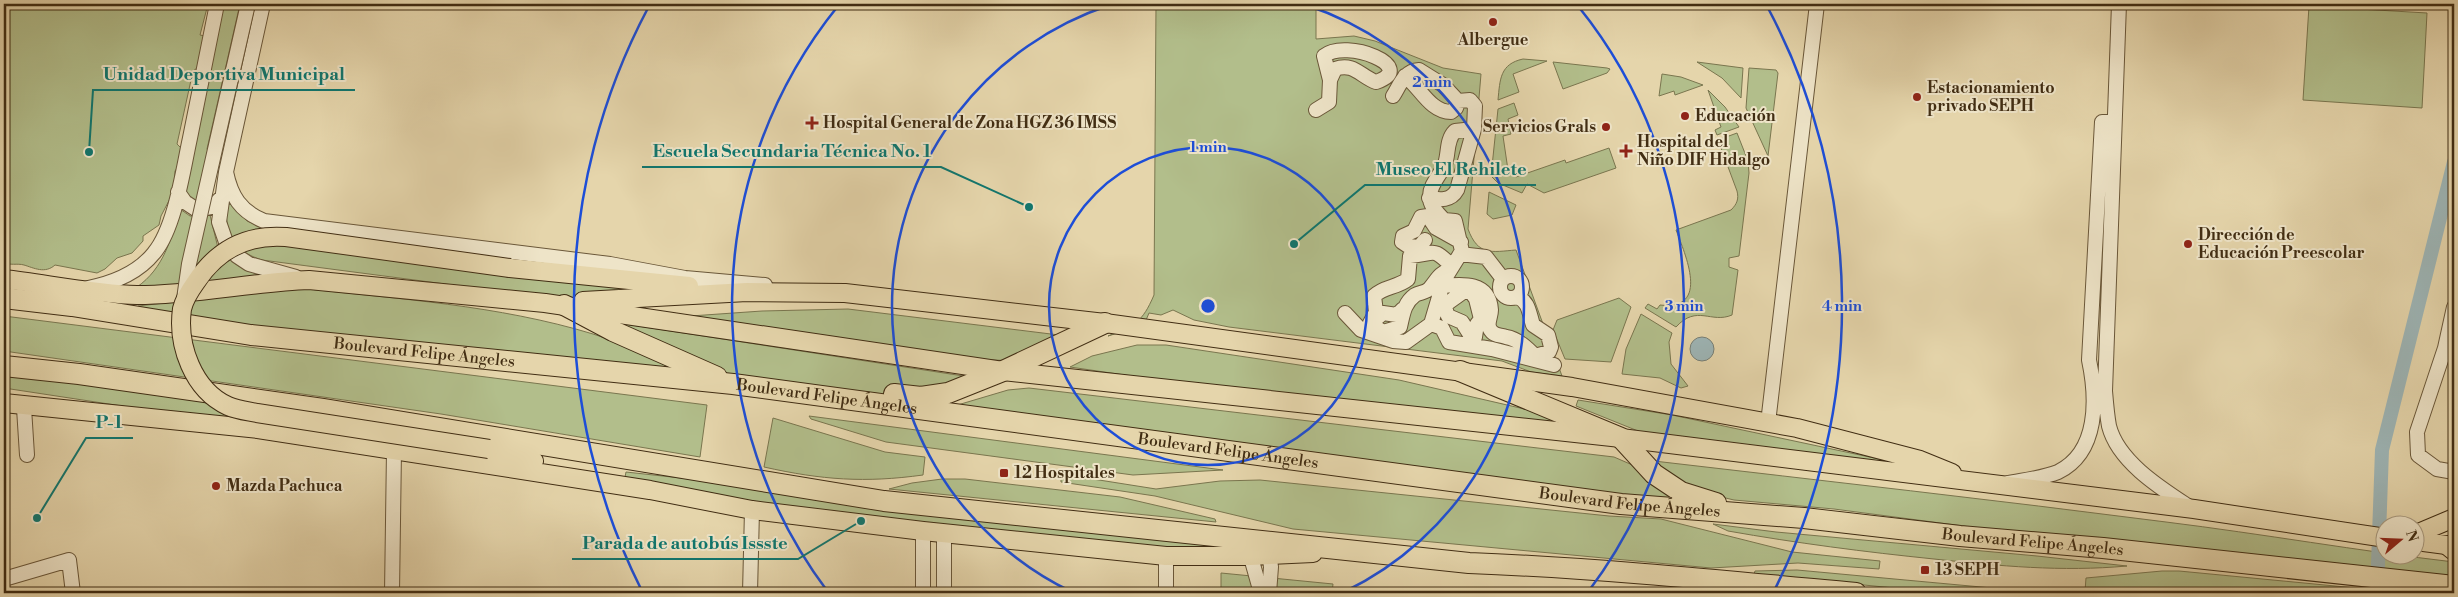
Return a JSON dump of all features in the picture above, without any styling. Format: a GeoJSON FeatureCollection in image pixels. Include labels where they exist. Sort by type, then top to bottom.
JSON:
{"type":"FeatureCollection","features":[{"type":"Feature","properties":{"kind":"highway","name":"Boulevard Felipe Ángeles"},"geometry":{"type":"LineString","coordinates":[[4,298],[72,306],[251,335],[733,384],[1621,504],[1804,518],[1960,536],[2364,575],[2454,586]]}},
{"type":"Feature","properties":{"kind":"highway"},"geometry":{"type":"LineString","coordinates":[[554,304],[733,384]]}},
{"type":"Feature","properties":{"kind":"highway"},"geometry":{"type":"LineString","coordinates":[[798,394],[846,390],[921,396],[948,393],[1003,371],[1105,323]]}},
{"type":"Feature","properties":{"kind":"highway"},"geometry":{"type":"LineString","coordinates":[[4,366],[79,374],[324,409],[884,501],[1259,548],[1349,551],[1469,563],[1532,565],[1856,593]]}},
{"type":"Feature","properties":{"kind":"highway"},"geometry":{"type":"LineString","coordinates":[[1460,371],[1621,438],[1654,474],[1681,492],[1708,502],[1781,510],[1804,518]]}},
{"type":"Feature","properties":{"kind":"main road"},"geometry":{"type":"LineString","coordinates":[[650,490],[488,449],[258,413],[226,405],[204,387],[190,366],[183,344],[182,307],[191,288],[211,262],[231,247],[256,238],[286,237],[510,268],[747,292]]}},
{"type":"Feature","properties":{"kind":"main road"},"geometry":{"type":"LineString","coordinates":[[4,279],[139,295],[201,291],[271,281],[309,280],[554,304],[1003,371],[1621,438],[2194,510],[2376,537]]}},
{"type":"Feature","properties":{"kind":"main road"},"geometry":{"type":"LineString","coordinates":[[554,304],[747,292],[845,293],[1105,323],[1572,387],[1797,428],[1920,460],[1974,482]]}},
{"type":"Feature","properties":{"kind":"main road"},"geometry":{"type":"LineString","coordinates":[[4,403],[258,428],[650,490],[752,510],[923,531],[1166,556],[1259,548]]}},
{"type":"Feature","properties":{"kind":"main road"},"geometry":{"type":"LineString","coordinates":[[509,455],[518,448],[544,449],[556,446]]}},
{"type":"Feature","properties":{"kind":"main road"},"geometry":{"type":"LineString","coordinates":[[2426,530],[2454,518]]}},
{"type":"Feature","properties":{"kind":"main road"},"geometry":{"type":"LineString","coordinates":[[2426,543],[2453,547]]}},
{"type":"Feature","properties":{"kind":"street"},"geometry":{"type":"LineString","coordinates":[[83,289],[103,285],[131,273],[144,264],[163,240],[178,192],[217,4]]}},
{"type":"Feature","properties":{"kind":"street"},"geometry":{"type":"LineString","coordinates":[[182,307],[189,264],[248,4]]}},
{"type":"Feature","properties":{"kind":"street"},"geometry":{"type":"LineString","coordinates":[[263,4],[226,172],[219,222],[227,245],[237,256],[249,264],[269,271],[309,280]]}},
{"type":"Feature","properties":{"kind":"street"},"geometry":{"type":"LineString","coordinates":[[1768,423],[1818,4]]}},
{"type":"Feature","properties":{"kind":"street"},"geometry":{"type":"LineString","coordinates":[[1998,485],[2058,472],[2077,458],[2088,432],[2095,397],[2089,360],[2119,4]]}},
{"type":"Feature","properties":{"kind":"street"},"geometry":{"type":"LineString","coordinates":[[1316,110],[1329,102],[1325,77],[1324,56],[1334,51],[1374,54],[1384,60],[1389,66],[1390,71],[1386,77],[1376,82],[1355,68],[1341,67],[1325,77]]}},
{"type":"Feature","properties":{"kind":"street"},"geometry":{"type":"LineString","coordinates":[[1399,87],[1413,70],[1419,70],[1443,85],[1458,101]]}},
{"type":"Feature","properties":{"kind":"street"},"geometry":{"type":"LineString","coordinates":[[1386,77],[1394,86],[1415,84],[1432,105],[1443,111],[1451,112],[1456,108],[1458,101]]}},
{"type":"Feature","properties":{"kind":"street"},"geometry":{"type":"LineString","coordinates":[[1429,198],[1447,199],[1455,195],[1474,129],[1475,106],[1470,100],[1458,101]]}},
{"type":"Feature","properties":{"kind":"street"},"geometry":{"type":"LineString","coordinates":[[2108,122],[2105,391],[2110,428],[2126,458],[2157,486],[2194,510]]}},
{"type":"Feature","properties":{"kind":"street"},"geometry":{"type":"LineString","coordinates":[[1345,313],[1361,330],[1393,341],[1406,342],[1431,324],[1440,305],[1442,286],[1461,248],[1455,221],[1444,220],[1432,207],[1429,198],[1434,182],[1440,176],[1446,160],[1450,136],[1454,131],[1474,129]]}},
{"type":"Feature","properties":{"kind":"street"},"geometry":{"type":"LineString","coordinates":[[226,172],[230,191],[237,202],[252,216],[264,221],[610,264],[685,278],[845,293]]}},
{"type":"Feature","properties":{"kind":"street"},"geometry":{"type":"LineString","coordinates":[[178,192],[185,202],[197,210],[212,207],[222,197]]}},
{"type":"Feature","properties":{"kind":"street"},"geometry":{"type":"LineString","coordinates":[[1425,240],[1419,247],[1408,246],[1402,242],[1403,236],[1414,231],[1421,217],[1428,216],[1436,228],[1461,248],[1486,257],[1503,279],[1514,276],[1520,281],[1522,292],[1517,297],[1524,299],[1527,304],[1533,325],[1548,335],[1551,348],[1549,352],[1535,356],[1518,342],[1491,331],[1488,325],[1491,309],[1482,290],[1470,284],[1442,286]]}},
{"type":"Feature","properties":{"kind":"street"},"geometry":{"type":"LineString","coordinates":[[1433,252],[1440,254],[1451,268],[1442,272],[1429,290],[1416,294],[1403,309],[1400,327],[1383,332],[1370,323],[1376,312],[1374,296],[1385,288],[1400,286],[1408,279],[1410,256],[1433,252]]}},
{"type":"Feature","properties":{"kind":"street"},"geometry":{"type":"LineString","coordinates":[[2454,307],[2445,348],[2417,432],[2418,455],[2437,469],[2454,472]]}},
{"type":"Feature","properties":{"kind":"street"},"geometry":{"type":"LineString","coordinates":[[1431,324],[1442,328],[1449,342],[1492,349],[1554,365]]}},
{"type":"Feature","properties":{"kind":"street"},"geometry":{"type":"LineString","coordinates":[[27,455],[24,408],[30,407]]}},
{"type":"Feature","properties":{"kind":"street"},"geometry":{"type":"LineString","coordinates":[[392,593],[394,450]]}},
{"type":"Feature","properties":{"kind":"street"},"geometry":{"type":"LineString","coordinates":[[750,593],[752,510]]}},
{"type":"Feature","properties":{"kind":"street"},"geometry":{"type":"LineString","coordinates":[[923,531],[923,593]]}},
{"type":"Feature","properties":{"kind":"street"},"geometry":{"type":"LineString","coordinates":[[944,533],[944,593]]}},
{"type":"Feature","properties":{"kind":"street"},"geometry":{"type":"LineString","coordinates":[[1259,548],[1261,593]]}},
{"type":"Feature","properties":{"kind":"street"},"geometry":{"type":"LineString","coordinates":[[1259,548],[1269,593]]}},
{"type":"Feature","properties":{"kind":"street"},"geometry":{"type":"LineString","coordinates":[[1166,556],[1166,593]]}},
{"type":"Feature","properties":{"kind":"street"},"geometry":{"type":"LineString","coordinates":[[4,579],[69,560],[72,593]]}},
{"type":"Feature","properties":{"kind":"green space"},"geometry":{"type":"Polygon","coordinates":[[[4,4],[208,4],[200,35],[205,36],[204,63],[193,71],[177,144],[181,148],[180,164],[175,171],[174,191],[161,216],[159,225],[143,236],[143,241],[132,253],[117,258],[105,269],[97,273],[55,265],[51,268],[40,270],[4,262],[4,4]]]}},
{"type":"Feature","properties":{"kind":"green space"},"geometry":{"type":"Polygon","coordinates":[[[223,4],[240,4],[207,149],[215,162],[199,201],[193,201],[184,191],[223,4]]]}},
{"type":"Feature","properties":{"kind":"green space"},"geometry":{"type":"Polygon","coordinates":[[[1156,4],[1316,4],[1316,39],[1354,36],[1375,41],[1443,68],[1481,74],[1468,229],[1476,244],[1481,248],[1492,251],[1516,250],[1562,376],[1531,372],[1502,361],[1229,327],[1194,320],[1173,310],[1161,315],[1149,313],[1144,325],[1108,336],[1137,322],[1146,312],[1154,295],[1156,4]]]}},
{"type":"Feature","properties":{"kind":"green space"},"geometry":{"type":"Polygon","coordinates":[[[2309,6],[2427,13],[2422,108],[2303,100],[2309,6]]]}},
{"type":"Feature","properties":{"kind":"green space"},"geometry":{"type":"Polygon","coordinates":[[[1523,59],[1547,61],[1513,74],[1519,92],[1498,100],[1501,79],[1506,69],[1515,61],[1523,59]]]}},
{"type":"Feature","properties":{"kind":"green space"},"geometry":{"type":"Polygon","coordinates":[[[1553,62],[1610,69],[1607,73],[1563,89],[1553,62]]]}},
{"type":"Feature","properties":{"kind":"green space"},"geometry":{"type":"Polygon","coordinates":[[[1697,62],[1743,68],[1741,98],[1722,78],[1697,62]]]}},
{"type":"Feature","properties":{"kind":"green space"},"geometry":{"type":"Polygon","coordinates":[[[1749,68],[1776,70],[1778,73],[1768,156],[1746,108],[1749,68]]]}},
{"type":"Feature","properties":{"kind":"green space"},"geometry":{"type":"Polygon","coordinates":[[[1662,74],[1681,77],[1703,85],[1675,95],[1674,91],[1659,96],[1662,74]]]}},
{"type":"Feature","properties":{"kind":"green space"},"geometry":{"type":"Polygon","coordinates":[[[1708,90],[1725,107],[1739,127],[1717,135],[1715,130],[1721,127],[1708,90]]]}},
{"type":"Feature","properties":{"kind":"green space"},"geometry":{"type":"Polygon","coordinates":[[[1514,103],[1518,115],[1508,119],[1511,134],[1503,136],[1508,170],[1516,177],[1565,160],[1566,163],[1609,148],[1616,168],[1544,193],[1527,184],[1522,193],[1498,183],[1491,176],[1498,109],[1514,103]]]}},
{"type":"Feature","properties":{"kind":"green space"},"geometry":{"type":"Polygon","coordinates":[[[1737,133],[1748,161],[1749,173],[1739,256],[1729,258],[1729,267],[1738,270],[1732,315],[1717,317],[1697,315],[1684,320],[1676,327],[1645,308],[1648,304],[1657,309],[1660,305],[1676,304],[1685,299],[1690,290],[1688,266],[1676,230],[1731,210],[1736,203],[1738,199],[1737,191],[1718,140],[1737,133]]]}},
{"type":"Feature","properties":{"kind":"green space"},"geometry":{"type":"Polygon","coordinates":[[[1489,192],[1516,205],[1512,215],[1493,219],[1487,214],[1489,192]]]}},
{"type":"Feature","properties":{"kind":"green space"},"geometry":{"type":"Polygon","coordinates":[[[230,204],[247,221],[259,226],[663,294],[552,298],[262,260],[243,251],[234,242],[228,229],[226,214],[230,204]]]}},
{"type":"Feature","properties":{"kind":"green space"},"geometry":{"type":"Polygon","coordinates":[[[180,209],[190,216],[210,215],[218,248],[237,265],[258,275],[209,283],[137,287],[154,271],[160,262],[170,242],[180,209]]]}},
{"type":"Feature","properties":{"kind":"green space"},"geometry":{"type":"Polygon","coordinates":[[[300,288],[447,304],[557,324],[618,343],[694,379],[137,313],[138,306],[300,288]]]}},
{"type":"Feature","properties":{"kind":"green space"},"geometry":{"type":"Polygon","coordinates":[[[1619,298],[1631,307],[1611,362],[1565,359],[1553,330],[1557,320],[1619,298]]]}},
{"type":"Feature","properties":{"kind":"green space"},"geometry":{"type":"Polygon","coordinates":[[[848,309],[1067,336],[1033,362],[957,358],[662,318],[762,311],[848,309]]]}},
{"type":"Feature","properties":{"kind":"green space"},"geometry":{"type":"Polygon","coordinates":[[[1641,314],[1672,333],[1669,342],[1671,364],[1688,386],[1681,388],[1660,378],[1622,374],[1626,349],[1641,314]]]}},
{"type":"Feature","properties":{"kind":"green space"},"geometry":{"type":"Polygon","coordinates":[[[4,316],[707,405],[700,457],[441,414],[4,351],[4,316]]]}},
{"type":"Feature","properties":{"kind":"green space"},"geometry":{"type":"Polygon","coordinates":[[[612,322],[983,379],[916,398],[730,376],[612,322]]]}},
{"type":"Feature","properties":{"kind":"green space"},"geometry":{"type":"Polygon","coordinates":[[[1137,345],[1166,345],[1399,380],[1559,417],[1557,427],[1234,391],[1070,367],[1092,356],[1137,345]]]}},
{"type":"Feature","properties":{"kind":"green space"},"geometry":{"type":"Polygon","coordinates":[[[4,373],[102,384],[253,409],[253,426],[4,388],[4,373]]]}},
{"type":"Feature","properties":{"kind":"green space"},"geometry":{"type":"Polygon","coordinates":[[[1029,388],[1614,457],[1637,467],[1689,502],[1646,499],[944,409],[1008,390],[1029,388]]]}},
{"type":"Feature","properties":{"kind":"green space"},"geometry":{"type":"Polygon","coordinates":[[[1578,400],[1672,415],[1907,465],[1643,433],[1576,406],[1578,400]]]}},
{"type":"Feature","properties":{"kind":"green space"},"geometry":{"type":"Polygon","coordinates":[[[809,416],[1223,470],[1133,475],[886,442],[811,419],[809,416]]]}},
{"type":"Feature","properties":{"kind":"green space"},"geometry":{"type":"Polygon","coordinates":[[[773,418],[885,452],[925,457],[923,475],[882,479],[844,479],[805,475],[764,467],[773,418]]]}},
{"type":"Feature","properties":{"kind":"green space"},"geometry":{"type":"Polygon","coordinates":[[[1654,461],[2202,527],[2376,552],[2376,564],[2426,564],[2426,558],[2454,562],[2454,578],[2077,541],[1834,509],[1734,500],[1713,495],[1674,478],[1654,461]]]}},
{"type":"Feature","properties":{"kind":"green space"},"geometry":{"type":"Polygon","coordinates":[[[626,472],[1245,547],[1166,552],[745,501],[625,477],[626,472]]]}},
{"type":"Feature","properties":{"kind":"green space"},"geometry":{"type":"Polygon","coordinates":[[[1061,474],[1156,489],[1220,481],[1260,480],[1609,516],[1661,519],[1792,552],[1880,561],[1879,569],[1798,563],[1711,568],[1293,529],[1155,496],[1061,482],[1061,474]]]}},
{"type":"Feature","properties":{"kind":"green space"},"geometry":{"type":"Polygon","coordinates":[[[942,479],[965,479],[1120,497],[1215,519],[1216,522],[889,489],[912,483],[942,479]]]}},
{"type":"Feature","properties":{"kind":"green space"},"geometry":{"type":"Polygon","coordinates":[[[1713,524],[1776,532],[2127,566],[2055,568],[1958,562],[1779,539],[1728,531],[1713,524]]]}},
{"type":"Feature","properties":{"kind":"green space"},"geometry":{"type":"Polygon","coordinates":[[[1797,570],[2046,593],[1944,593],[1754,574],[1755,571],[1797,570]]]}},
{"type":"Feature","properties":{"kind":"green space"},"geometry":{"type":"Polygon","coordinates":[[[2179,571],[2408,593],[2094,593],[2085,591],[2086,578],[2179,571]]]}},
{"type":"Feature","properties":{"kind":"green space"},"geometry":{"type":"Polygon","coordinates":[[[1221,573],[1333,584],[1332,593],[1221,593],[1221,573]]]}},
{"type":"Feature","properties":{"kind":"water"},"geometry":{"type":"Polygon","coordinates":[[[1702,337],[1710,341],[1714,349],[1710,357],[1702,361],[1694,357],[1690,349],[1694,341],[1702,337]]]}},
{"type":"Feature","properties":{"kind":"waterway"},"geometry":{"type":"LineString","coordinates":[[2377,593],[2382,450],[2454,162]]}},
{"type":"Feature","properties":{"kind":"place","name":"Albergue"},"geometry":{"type":"Point","coordinates":[1493,22]}},
{"type":"Feature","properties":{"kind":"place","name":"Estacionamiento privado SEPH"},"geometry":{"type":"Point","coordinates":[1917,97]}},
{"type":"Feature","properties":{"kind":"place","name":"Educación"},"geometry":{"type":"Point","coordinates":[1685,116]}},
{"type":"Feature","properties":{"kind":"place","name":"Hospital General de Zona HGZ 36 IMSS"},"geometry":{"type":"Point","coordinates":[812,123]}},
{"type":"Feature","properties":{"kind":"place","name":"Servicios Grals"},"geometry":{"type":"Point","coordinates":[1606,127]}},
{"type":"Feature","properties":{"kind":"place","name":"Hospital del Niño DIF Hidalgo"},"geometry":{"type":"Point","coordinates":[1626,151]}},
{"type":"Feature","properties":{"kind":"place","name":"Unidad Deportiva Municipal"},"geometry":{"type":"Point","coordinates":[89,152]}},
{"type":"Feature","properties":{"kind":"place","name":"Escuela Secundaria Técnica No. 1"},"geometry":{"type":"Point","coordinates":[1029,207]}},
{"type":"Feature","properties":{"kind":"place","name":"Museo El Rehilete"},"geometry":{"type":"Point","coordinates":[1294,244]}},
{"type":"Feature","properties":{"kind":"place","name":"Dirección de Educación Preescolar"},"geometry":{"type":"Point","coordinates":[2188,244]}},
{"type":"Feature","properties":{"kind":"place","name":"12 Hospitales"},"geometry":{"type":"Point","coordinates":[1004,473]}},
{"type":"Feature","properties":{"kind":"place","name":"Mazda Pachuca"},"geometry":{"type":"Point","coordinates":[216,486]}},
{"type":"Feature","properties":{"kind":"place","name":"P-1"},"geometry":{"type":"Point","coordinates":[37,518]}},
{"type":"Feature","properties":{"kind":"place","name":"Parada de autobús Issste"},"geometry":{"type":"Point","coordinates":[861,521]}},
{"type":"Feature","properties":{"kind":"place","name":"13 SEPH"},"geometry":{"type":"Point","coordinates":[1925,570]}}]}
